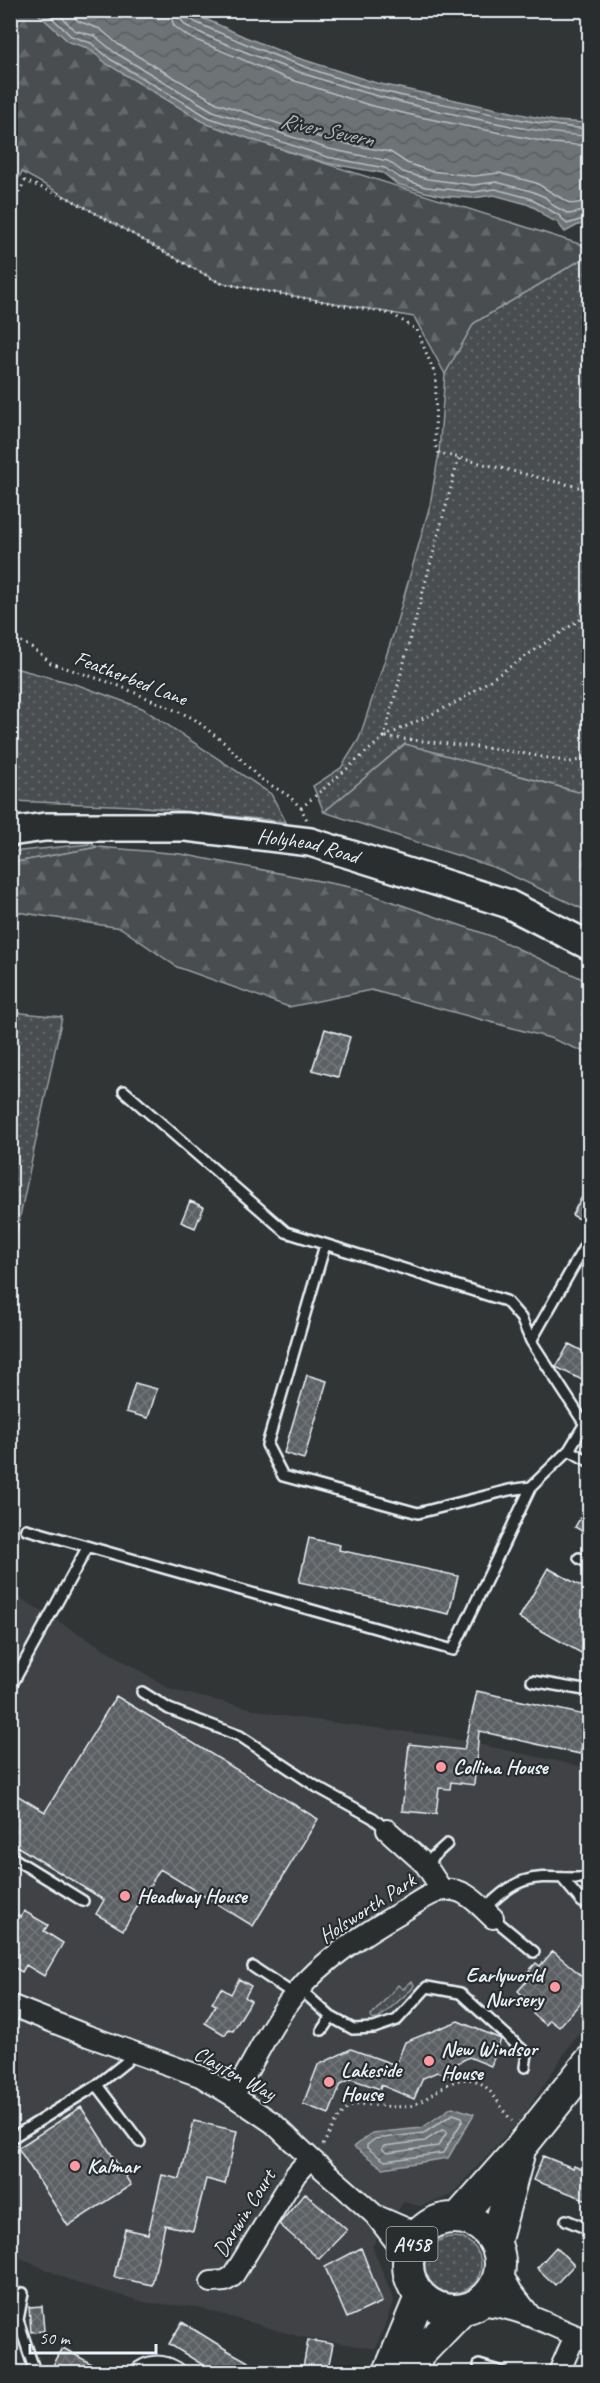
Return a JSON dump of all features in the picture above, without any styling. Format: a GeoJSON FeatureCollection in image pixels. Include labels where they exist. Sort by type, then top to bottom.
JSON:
{"type":"FeatureCollection","features":[{"type":"Feature","properties":{"kind":"main road","name":"Holyhead Road"},"geometry":{"type":"LineString","coordinates":[[10,832],[45,827],[186,827],[310,842],[506,903],[587,940]]}},
{"type":"Feature","properties":{"kind":"main road","name":"A458"},"geometry":{"type":"LineString","coordinates":[[458,2218],[518,2136],[590,2061]]}},
{"type":"Feature","properties":{"kind":"main road","name":"A458"},"geometry":{"type":"LineString","coordinates":[[402,2373],[470,2307],[488,2296],[496,2285],[498,2257],[518,2136]]}},
{"type":"Feature","properties":{"kind":"main road","name":"A458"},"geometry":{"type":"LineString","coordinates":[[420,2297],[408,2275],[408,2258],[412,2242],[424,2229],[441,2220],[458,2218],[473,2222],[486,2230],[498,2257]]}},
{"type":"Feature","properties":{"kind":"main road"},"geometry":{"type":"LineString","coordinates":[[389,2373],[420,2297],[438,2308],[470,2307]]}},
{"type":"Feature","properties":{"kind":"street","name":"Holsworth Park"},"geometry":{"type":"LineString","coordinates":[[387,1830],[425,1864],[442,1890]]}},
{"type":"Feature","properties":{"kind":"street","name":"Holsworth Park"},"geometry":{"type":"LineString","coordinates":[[233,2096],[258,2050],[297,1992],[342,1950],[383,1923],[442,1890],[454,1890],[466,1895],[489,1914]]}},
{"type":"Feature","properties":{"kind":"street","name":"Clayton Way"},"geometry":{"type":"LineString","coordinates":[[10,2005],[200,2076],[233,2096],[316,2152],[375,2215],[408,2258]]}},
{"type":"Feature","properties":{"kind":"street","name":"Darwin Court"},"geometry":{"type":"LineString","coordinates":[[211,2282],[236,2279],[296,2174],[316,2152]]}},
{"type":"Feature","properties":{"kind":"street","name":"Clayton Way"},"geometry":{"type":"LineString","coordinates":[[375,2215],[407,2229],[424,2229]]}},
{"type":"Feature","properties":{"kind":"street"},"geometry":{"type":"LineString","coordinates":[[498,2257],[512,2292],[530,2315]]}},
{"type":"Feature","properties":{"kind":"street"},"geometry":{"type":"LineString","coordinates":[[470,2307],[504,2306],[582,2338],[559,2373]]}},
{"type":"Feature","properties":{"kind":"street"},"geometry":{"type":"LineString","coordinates":[[141,2373],[149,2366],[160,2366],[175,2373]]}},
{"type":"Feature","properties":{"kind":"lane"},"geometry":{"type":"LineString","coordinates":[[26,1529],[453,1650],[531,1487],[569,1450],[587,1419],[531,1341],[521,1317],[506,1301],[286,1232],[124,1092]]}},
{"type":"Feature","properties":{"kind":"lane"},"geometry":{"type":"LineString","coordinates":[[531,1341],[590,1237]]}},
{"type":"Feature","properties":{"kind":"lane"},"geometry":{"type":"LineString","coordinates":[[325,1245],[267,1445],[283,1476],[418,1513],[509,1490],[531,1487]]}},
{"type":"Feature","properties":{"kind":"lane"},"geometry":{"type":"LineString","coordinates":[[569,1450],[590,1462]]}},
{"type":"Feature","properties":{"kind":"lane"},"geometry":{"type":"LineString","coordinates":[[10,1688],[87,1548]]}},
{"type":"Feature","properties":{"kind":"lane"},"geometry":{"type":"LineString","coordinates":[[579,1558],[590,1564]]}},
{"type":"Feature","properties":{"kind":"lane"},"geometry":{"type":"LineString","coordinates":[[532,1681],[590,1691]]}},
{"type":"Feature","properties":{"kind":"lane"},"geometry":{"type":"LineString","coordinates":[[142,1692],[169,1709],[240,1736],[317,1787],[373,1818],[387,1830]]}},
{"type":"Feature","properties":{"kind":"lane"},"geometry":{"type":"LineString","coordinates":[[425,1864],[447,1844]]}},
{"type":"Feature","properties":{"kind":"lane"},"geometry":{"type":"LineString","coordinates":[[10,1856],[83,1901]]}},
{"type":"Feature","properties":{"kind":"lane"},"geometry":{"type":"LineString","coordinates":[[534,1952],[489,1914],[496,1897],[521,1881],[536,1876],[590,1878]]}},
{"type":"Feature","properties":{"kind":"lane"},"geometry":{"type":"LineString","coordinates":[[562,1878],[582,1902]]}},
{"type":"Feature","properties":{"kind":"lane"},"geometry":{"type":"LineString","coordinates":[[253,1967],[297,1992],[331,2017],[353,2029],[374,2028],[397,2020],[427,1987],[460,1993],[527,2054],[525,2067]]}},
{"type":"Feature","properties":{"kind":"lane"},"geometry":{"type":"LineString","coordinates":[[322,2030],[331,2017]]}},
{"type":"Feature","properties":{"kind":"lane"},"geometry":{"type":"LineString","coordinates":[[10,2139],[97,2085],[126,2062],[133,2051]]}},
{"type":"Feature","properties":{"kind":"lane"},"geometry":{"type":"LineString","coordinates":[[97,2085],[140,2142]]}},
{"type":"Feature","properties":{"kind":"lane"},"geometry":{"type":"LineString","coordinates":[[566,2220],[590,2229]]}},
{"type":"Feature","properties":{"kind":"lane"},"geometry":{"type":"LineString","coordinates":[[23,2293],[18,2320],[35,2373]]}},
{"type":"Feature","properties":{"kind":"lane"},"geometry":{"type":"LineString","coordinates":[[479,2365],[502,2373]]}},
{"type":"Feature","properties":{"kind":"path"},"geometry":{"type":"LineString","coordinates":[[10,208],[25,181],[70,199],[220,283],[392,314],[417,330],[436,377],[435,445],[439,453],[590,490]]}},
{"type":"Feature","properties":{"kind":"path"},"geometry":{"type":"LineString","coordinates":[[384,737],[459,457]]}},
{"type":"Feature","properties":{"kind":"path"},"geometry":{"type":"LineString","coordinates":[[300,808],[384,737],[459,701],[590,613]]}},
{"type":"Feature","properties":{"kind":"path","name":"Featherbed Lane"},"geometry":{"type":"LineString","coordinates":[[10,636],[51,663],[117,685],[193,718],[227,744],[259,778],[288,796],[308,820],[309,829]]}},
{"type":"Feature","properties":{"kind":"path"},"geometry":{"type":"LineString","coordinates":[[384,737],[504,750],[570,762],[590,759]]}},
{"type":"Feature","properties":{"kind":"path"},"geometry":{"type":"LineString","coordinates":[[316,2152],[338,2119],[350,2107],[366,2104],[381,2107],[413,2105],[443,2086],[462,2079],[475,2080],[486,2086],[518,2136]]}},
{"type":"Feature","properties":{"kind":"shaded area"},"geometry":{"type":"Polygon","coordinates":[[[10,1592],[172,1690],[284,1716],[445,1737],[589,1768],[589,2022],[572,2042],[524,2115],[450,2196],[420,2206],[404,2202],[372,2246],[394,2300],[376,2349],[297,2336],[197,2307],[148,2303],[76,2283],[11,2254],[10,1592]]]}},
{"type":"Feature","properties":{"kind":"green space"},"geometry":{"type":"Polygon","coordinates":[[[11,11],[36,11],[286,151],[589,247],[589,255],[474,323],[445,374],[414,317],[220,283],[22,172],[11,192],[11,11]]]}},
{"type":"Feature","properties":{"kind":"green space"},"geometry":{"type":"Polygon","coordinates":[[[589,255],[589,789],[578,792],[405,744],[324,812],[313,786],[341,768],[359,739],[393,635],[430,505],[439,453],[445,374],[474,323],[589,255]]]}},
{"type":"Feature","properties":{"kind":"green space"},"geometry":{"type":"Polygon","coordinates":[[[11,667],[78,685],[142,708],[271,794],[286,822],[135,806],[11,801],[11,667]]]}},
{"type":"Feature","properties":{"kind":"green space"},"geometry":{"type":"Polygon","coordinates":[[[405,744],[578,792],[589,789],[589,912],[496,868],[324,812],[405,744]]]}},
{"type":"Feature","properties":{"kind":"green space"},"geometry":{"type":"Polygon","coordinates":[[[89,844],[98,847],[11,863],[11,852],[89,844]]]}},
{"type":"Feature","properties":{"kind":"green space"},"geometry":{"type":"Polygon","coordinates":[[[98,847],[181,854],[350,887],[491,936],[589,982],[589,1054],[550,1038],[371,990],[289,1007],[177,967],[121,928],[11,911],[11,863],[98,847]]]}},
{"type":"Feature","properties":{"kind":"green space"},"geometry":{"type":"Polygon","coordinates":[[[10,1012],[62,1017],[11,1259],[10,1012]]]}},
{"type":"Feature","properties":{"kind":"green space"},"geometry":{"type":"Polygon","coordinates":[[[412,1981],[414,1985],[412,1989],[378,2019],[372,2020],[371,2016],[398,1985],[403,1989],[412,1981]]]}},
{"type":"Feature","properties":{"kind":"green space"},"geometry":{"type":"Polygon","coordinates":[[[447,2237],[459,2237],[469,2241],[477,2249],[481,2265],[477,2281],[469,2289],[459,2293],[447,2293],[437,2289],[429,2281],[425,2271],[425,2259],[429,2249],[437,2241],[447,2237]]]}},
{"type":"Feature","properties":{"kind":"water","name":"River Severn"},"geometry":{"type":"Polygon","coordinates":[[[35,11],[188,11],[295,57],[376,83],[555,121],[589,123],[589,223],[578,225],[565,232],[557,222],[527,204],[494,195],[473,198],[425,192],[397,184],[383,173],[326,163],[207,124],[107,64],[88,48],[69,42],[35,11]]]}},
{"type":"Feature","properties":{"kind":"water"},"geometry":{"type":"Polygon","coordinates":[[[452,2107],[474,2114],[448,2158],[383,2168],[354,2147],[372,2133],[422,2128],[452,2107]]]}},
{"type":"Feature","properties":{"kind":"building"},"geometry":{"type":"Polygon","coordinates":[[[325,1029],[350,1037],[338,1077],[312,1070],[325,1029]]]}},
{"type":"Feature","properties":{"kind":"building"},"geometry":{"type":"Polygon","coordinates":[[[590,1182],[590,1225],[572,1215],[590,1182]]]}},
{"type":"Feature","properties":{"kind":"building"},"geometry":{"type":"Polygon","coordinates":[[[190,1201],[204,1207],[195,1228],[181,1222],[190,1201]]]}},
{"type":"Feature","properties":{"kind":"building"},"geometry":{"type":"Polygon","coordinates":[[[569,1344],[590,1355],[590,1384],[556,1367],[569,1344]]]}},
{"type":"Feature","properties":{"kind":"building"},"geometry":{"type":"Polygon","coordinates":[[[307,1375],[327,1381],[304,1459],[284,1453],[307,1375]]]}},
{"type":"Feature","properties":{"kind":"building"},"geometry":{"type":"Polygon","coordinates":[[[135,1383],[157,1389],[148,1418],[126,1412],[135,1383]]]}},
{"type":"Feature","properties":{"kind":"building"},"geometry":{"type":"Polygon","coordinates":[[[590,1501],[590,1536],[575,1527],[590,1501]]]}},
{"type":"Feature","properties":{"kind":"building"},"geometry":{"type":"Polygon","coordinates":[[[309,1538],[340,1545],[339,1550],[458,1576],[449,1614],[299,1582],[309,1538]]]}},
{"type":"Feature","properties":{"kind":"building"},"geometry":{"type":"Polygon","coordinates":[[[548,1568],[590,1591],[590,1658],[519,1618],[548,1568]]]}},
{"type":"Feature","properties":{"kind":"building"},"geometry":{"type":"Polygon","coordinates":[[[477,1691],[589,1716],[580,1754],[479,1731],[474,1785],[451,1782],[450,1789],[439,1788],[436,1814],[402,1811],[409,1744],[464,1750],[477,1691]]]}},
{"type":"Feature","properties":{"kind":"building"},"geometry":{"type":"Polygon","coordinates":[[[116,1696],[318,1819],[253,1926],[160,1869],[123,1930],[96,1914],[104,1900],[10,1842],[10,1791],[45,1812],[116,1696]]]}},
{"type":"Feature","properties":{"kind":"building"},"geometry":{"type":"Polygon","coordinates":[[[10,1911],[21,1917],[24,1911],[48,1925],[44,1931],[63,1943],[44,1976],[26,1965],[22,1972],[10,1965],[10,1911]]]}},
{"type":"Feature","properties":{"kind":"building","name":"Earlyworld Nursery"},"geometry":{"type":"Polygon","coordinates":[[[553,1951],[590,1983],[590,1992],[559,2027],[550,2020],[546,2025],[533,2014],[537,2009],[518,1991],[531,1976],[527,1973],[536,1963],[540,1966],[553,1951]]]}},
{"type":"Feature","properties":{"kind":"building"},"geometry":{"type":"Polygon","coordinates":[[[239,1979],[251,1986],[245,1997],[251,2001],[233,2031],[229,2029],[225,2035],[205,2023],[216,2005],[212,2003],[221,1988],[231,1994],[239,1979]]]}},
{"type":"Feature","properties":{"kind":"building","name":"New Windsor House"},"geometry":{"type":"Polygon","coordinates":[[[458,2021],[501,2039],[491,2066],[469,2057],[454,2065],[450,2076],[437,2072],[423,2078],[414,2099],[381,2085],[380,2089],[351,2079],[341,2084],[329,2114],[303,2104],[318,2065],[351,2049],[396,2065],[405,2042],[458,2021]]]}},
{"type":"Feature","properties":{"kind":"building","name":"Kalmar"},"geometry":{"type":"Polygon","coordinates":[[[81,2107],[131,2185],[68,2226],[18,2148],[81,2107]]]}},
{"type":"Feature","properties":{"kind":"building"},"geometry":{"type":"Polygon","coordinates":[[[194,2121],[237,2131],[225,2184],[206,2179],[193,2231],[165,2225],[152,2285],[114,2277],[125,2229],[148,2234],[162,2175],[180,2179],[194,2121]]]}},
{"type":"Feature","properties":{"kind":"building"},"geometry":{"type":"Polygon","coordinates":[[[543,2156],[590,2173],[590,2201],[533,2180],[543,2156]]]}},
{"type":"Feature","properties":{"kind":"building"},"geometry":{"type":"Polygon","coordinates":[[[305,2193],[347,2230],[319,2259],[279,2224],[305,2193]]]}},
{"type":"Feature","properties":{"kind":"building"},"geometry":{"type":"Polygon","coordinates":[[[556,2247],[574,2265],[555,2285],[537,2268],[556,2247]]]}},
{"type":"Feature","properties":{"kind":"building"},"geometry":{"type":"Polygon","coordinates":[[[361,2248],[382,2302],[347,2318],[325,2267],[361,2248]]]}},
{"type":"Feature","properties":{"kind":"building"},"geometry":{"type":"Polygon","coordinates":[[[42,2306],[44,2331],[31,2332],[29,2307],[42,2306]]]}},
{"type":"Feature","properties":{"kind":"building"},"geometry":{"type":"Polygon","coordinates":[[[182,2322],[268,2373],[218,2373],[203,2365],[169,2344],[182,2322]]]}},
{"type":"Feature","properties":{"kind":"building"},"geometry":{"type":"Polygon","coordinates":[[[308,2340],[333,2344],[327,2373],[302,2373],[308,2340]]]}},
{"type":"Feature","properties":{"kind":"building"},"geometry":{"type":"Polygon","coordinates":[[[63,2348],[108,2373],[62,2373],[52,2367],[63,2348]]]}},
{"type":"Feature","properties":{"kind":"place","name":"Collina House"},"geometry":{"type":"Point","coordinates":[441,1767]}},
{"type":"Feature","properties":{"kind":"place","name":"Headway House"},"geometry":{"type":"Point","coordinates":[125,1896]}},
{"type":"Feature","properties":{"kind":"place","name":"Earlyworld Nursery"},"geometry":{"type":"Point","coordinates":[555,1987]}},
{"type":"Feature","properties":{"kind":"place","name":"New Windsor House"},"geometry":{"type":"Point","coordinates":[429,2061]}},
{"type":"Feature","properties":{"kind":"place","name":"Lakeside House"},"geometry":{"type":"Point","coordinates":[329,2082]}},
{"type":"Feature","properties":{"kind":"place","name":"Kalmar"},"geometry":{"type":"Point","coordinates":[75,2166]}}]}
